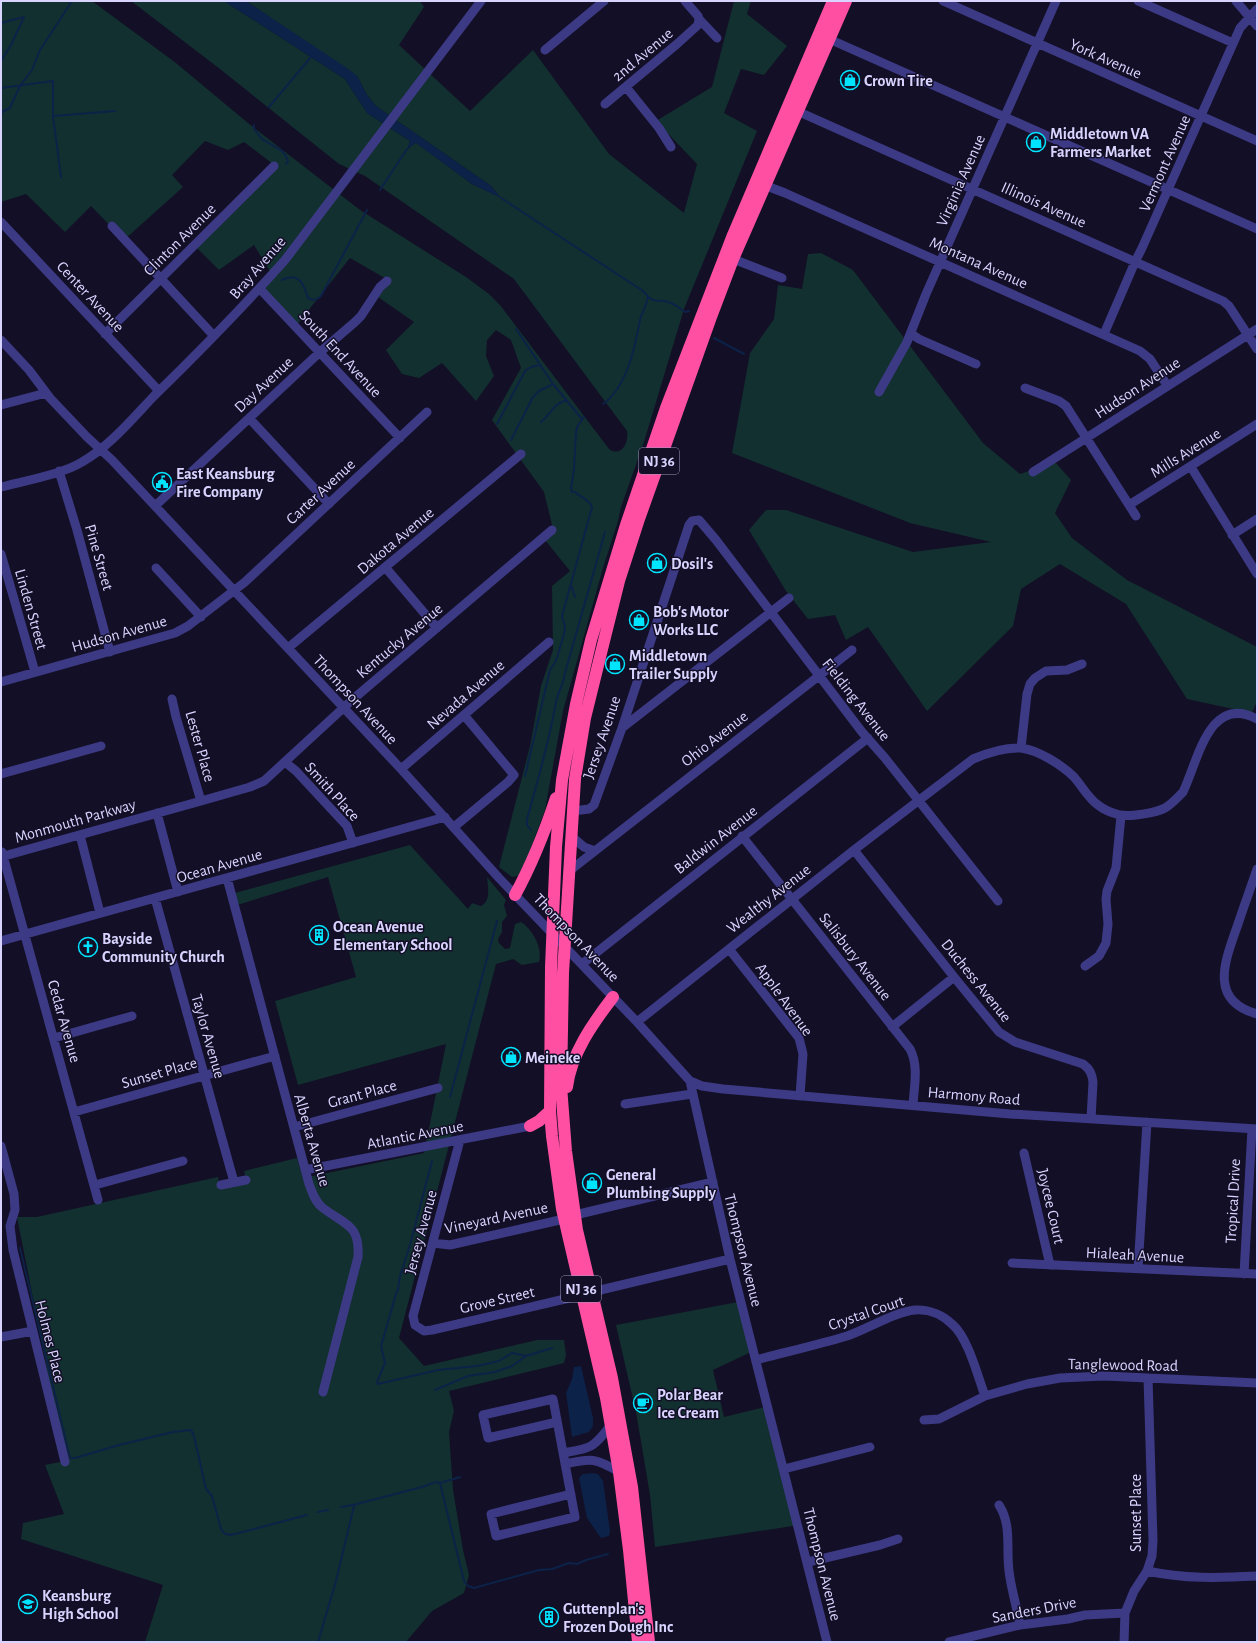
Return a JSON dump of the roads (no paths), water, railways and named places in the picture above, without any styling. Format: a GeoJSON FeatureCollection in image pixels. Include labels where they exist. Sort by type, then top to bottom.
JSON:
{"type":"FeatureCollection","features":[{"type":"Feature","properties":{"kind":"highway","name":"NJ 36"},"geometry":{"type":"LineString","coordinates":[[649,1642],[632,1487],[622,1427],[587,1293],[552,1136],[550,1111],[550,1018],[556,847],[562,780],[576,704],[591,640],[626,525],[666,408],[733,235],[833,1]]}},
{"type":"Feature","properties":{"kind":"highway","name":"NJ 36"},"geometry":{"type":"LineString","coordinates":[[569,1217],[561,1086],[564,945],[572,811],[577,763],[585,718],[619,581],[671,428],[733,259],[764,185],[846,1]]}},
{"type":"Feature","properties":{"kind":"highway"},"geometry":{"type":"LineString","coordinates":[[515,895],[547,824],[562,780]]}},
{"type":"Feature","properties":{"kind":"highway"},"geometry":{"type":"LineString","coordinates":[[563,1114],[568,1075],[571,1066],[601,1012],[613,997]]}},
{"type":"Feature","properties":{"kind":"highway"},"geometry":{"type":"LineString","coordinates":[[530,1126],[539,1121],[550,1111]]}},
{"type":"Feature","properties":{"kind":"highway"},"geometry":{"type":"LineString","coordinates":[[530,1126],[541,1128],[552,1136]]}},
{"type":"Feature","properties":{"kind":"highway","name":"NJ 36"},"geometry":{"type":"LineString","coordinates":[[587,1293],[619,1472],[629,1550],[638,1642]]}},
{"type":"Feature","properties":{"kind":"street","name":"Bray Avenue"},"geometry":{"type":"LineString","coordinates":[[1,487],[59,471],[84,462],[111,440],[214,336],[260,289],[285,260],[481,1]]}},
{"type":"Feature","properties":{"kind":"street"},"geometry":{"type":"LineString","coordinates":[[545,50],[604,1]]}},
{"type":"Feature","properties":{"kind":"street"},"geometry":{"type":"LineString","coordinates":[[685,1],[699,22],[717,38]]}},
{"type":"Feature","properties":{"kind":"street","name":"York Avenue"},"geometry":{"type":"LineString","coordinates":[[943,1],[1257,141]]}},
{"type":"Feature","properties":{"kind":"street","name":"Virginia Avenue"},"geometry":{"type":"LineString","coordinates":[[879,392],[907,342],[940,262],[1056,1]]}},
{"type":"Feature","properties":{"kind":"street"},"geometry":{"type":"LineString","coordinates":[[1138,1],[1233,43]]}},
{"type":"Feature","properties":{"kind":"street"},"geometry":{"type":"LineString","coordinates":[[1236,1],[1257,26]]}},
{"type":"Feature","properties":{"kind":"street","name":"Vermont Avenue"},"geometry":{"type":"LineString","coordinates":[[1104,334],[1233,43],[1243,23],[1257,9]]}},
{"type":"Feature","properties":{"kind":"street","name":"2nd Avenue"},"geometry":{"type":"LineString","coordinates":[[606,104],[699,22]]}},
{"type":"Feature","properties":{"kind":"street"},"geometry":{"type":"LineString","coordinates":[[830,39],[1257,229]]}},
{"type":"Feature","properties":{"kind":"street"},"geometry":{"type":"LineString","coordinates":[[626,87],[659,128],[671,147]]}},
{"type":"Feature","properties":{"kind":"street","name":"Illinois Avenue"},"geometry":{"type":"LineString","coordinates":[[797,112],[1223,301],[1229,306],[1257,349]]}},
{"type":"Feature","properties":{"kind":"street","name":"Clinton Avenue"},"geometry":{"type":"LineString","coordinates":[[105,334],[274,166]]}},
{"type":"Feature","properties":{"kind":"street","name":"Montana Avenue"},"geometry":{"type":"LineString","coordinates":[[764,185],[1104,334],[1145,354],[1167,385]]}},
{"type":"Feature","properties":{"kind":"street","name":"Center Avenue"},"geometry":{"type":"LineString","coordinates":[[1,222],[159,391]]}},
{"type":"Feature","properties":{"kind":"street"},"geometry":{"type":"LineString","coordinates":[[112,226],[214,336]]}},
{"type":"Feature","properties":{"kind":"street"},"geometry":{"type":"LineString","coordinates":[[733,259],[782,278]]}},
{"type":"Feature","properties":{"kind":"street","name":"Day Avenue"},"geometry":{"type":"LineString","coordinates":[[155,506],[361,316],[380,287],[387,281]]}},
{"type":"Feature","properties":{"kind":"street","name":"South End Avenue"},"geometry":{"type":"LineString","coordinates":[[260,289],[400,438]]}},
{"type":"Feature","properties":{"kind":"street","name":"Hudson Avenue"},"geometry":{"type":"LineString","coordinates":[[1033,472],[1167,385],[1257,329]]}},
{"type":"Feature","properties":{"kind":"street"},"geometry":{"type":"LineString","coordinates":[[911,332],[919,339],[976,364]]}},
{"type":"Feature","properties":{"kind":"street","name":"Thompson Avenue"},"geometry":{"type":"LineString","coordinates":[[1,340],[29,370],[46,393],[87,438],[112,460],[343,708],[401,768],[515,895],[637,1022],[690,1081],[730,1259],[808,1562],[827,1642]]}},
{"type":"Feature","properties":{"kind":"street"},"geometry":{"type":"LineString","coordinates":[[1024,388],[1062,404],[1069,411],[1136,516]]}},
{"type":"Feature","properties":{"kind":"street"},"geometry":{"type":"LineString","coordinates":[[1,405],[46,393]]}},
{"type":"Feature","properties":{"kind":"street","name":"Carter Avenue"},"geometry":{"type":"LineString","coordinates":[[234,590],[245,582],[427,412]]}},
{"type":"Feature","properties":{"kind":"street"},"geometry":{"type":"LineString","coordinates":[[249,418],[328,504]]}},
{"type":"Feature","properties":{"kind":"street","name":"Mills Avenue"},"geometry":{"type":"LineString","coordinates":[[1130,505],[1257,424]]}},
{"type":"Feature","properties":{"kind":"street","name":"Dakota Avenue"},"geometry":{"type":"LineString","coordinates":[[288,648],[521,454]]}},
{"type":"Feature","properties":{"kind":"street"},"geometry":{"type":"LineString","coordinates":[[1191,467],[1257,574]]}},
{"type":"Feature","properties":{"kind":"street","name":"Pine Street"},"geometry":{"type":"LineString","coordinates":[[59,471],[77,530],[110,652]]}},
{"type":"Feature","properties":{"kind":"street"},"geometry":{"type":"LineString","coordinates":[[1232,535],[1257,519]]}},
{"type":"Feature","properties":{"kind":"street","name":"Fielding Avenue"},"geometry":{"type":"LineString","coordinates":[[692,521],[699,520],[703,523],[868,738],[998,901]]}},
{"type":"Feature","properties":{"kind":"street","name":"Jersey Avenue"},"geometry":{"type":"LineString","coordinates":[[572,811],[589,809],[594,805],[622,728],[689,525],[692,521]]}},
{"type":"Feature","properties":{"kind":"street","name":"Kentucky Avenue"},"geometry":{"type":"LineString","coordinates":[[156,813],[201,801],[264,781],[343,708],[552,530]]}},
{"type":"Feature","properties":{"kind":"street","name":"Linden Street"},"geometry":{"type":"LineString","coordinates":[[1,554],[35,672]]}},
{"type":"Feature","properties":{"kind":"street"},"geometry":{"type":"LineString","coordinates":[[385,567],[437,628]]}},
{"type":"Feature","properties":{"kind":"street"},"geometry":{"type":"LineString","coordinates":[[156,568],[201,617]]}},
{"type":"Feature","properties":{"kind":"street","name":"Hudson Avenue"},"geometry":{"type":"LineString","coordinates":[[1,682],[175,633],[201,617],[234,590]]}},
{"type":"Feature","properties":{"kind":"street"},"geometry":{"type":"LineString","coordinates":[[622,728],[789,598]]}},
{"type":"Feature","properties":{"kind":"street","name":"Nevada Avenue"},"geometry":{"type":"LineString","coordinates":[[401,768],[549,642]]}},
{"type":"Feature","properties":{"kind":"street","name":"Ohio Avenue"},"geometry":{"type":"LineString","coordinates":[[568,872],[852,650]]}},
{"type":"Feature","properties":{"kind":"street"},"geometry":{"type":"LineString","coordinates":[[1082,664],[1067,670],[1046,671],[1035,678],[1030,684],[1027,694],[1021,748],[1055,762],[1073,777],[1096,804],[1107,811],[1121,816],[1164,809],[1176,800],[1185,787],[1209,730],[1218,720],[1224,716],[1239,713],[1248,714],[1257,719]]}},
{"type":"Feature","properties":{"kind":"street","name":"Lester Place"},"geometry":{"type":"LineString","coordinates":[[172,699],[201,801]]}},
{"type":"Feature","properties":{"kind":"street"},"geometry":{"type":"LineString","coordinates":[[454,827],[508,782],[514,775],[464,715]]}},
{"type":"Feature","properties":{"kind":"street","name":"Baldwin Avenue"},"geometry":{"type":"LineString","coordinates":[[582,964],[742,836],[868,738]]}},
{"type":"Feature","properties":{"kind":"street"},"geometry":{"type":"LineString","coordinates":[[1,774],[101,746]]}},
{"type":"Feature","properties":{"kind":"street","name":"Wealthy Avenue"},"geometry":{"type":"LineString","coordinates":[[637,1022],[854,850],[973,759],[991,752],[1021,748]]}},
{"type":"Feature","properties":{"kind":"street","name":"Smith Place"},"geometry":{"type":"LineString","coordinates":[[285,762],[347,826],[353,843]]}},
{"type":"Feature","properties":{"kind":"street"},"geometry":{"type":"LineString","coordinates":[[156,813],[178,892]]}},
{"type":"Feature","properties":{"kind":"street","name":"Monmouth Parkway"},"geometry":{"type":"LineString","coordinates":[[2,854],[80,835],[156,813]]}},
{"type":"Feature","properties":{"kind":"street"},"geometry":{"type":"LineString","coordinates":[[1085,966],[1099,956],[1106,943],[1108,924],[1106,899],[1107,890],[1116,868],[1121,816]]}},
{"type":"Feature","properties":{"kind":"street","name":"Ocean Avenue"},"geometry":{"type":"LineString","coordinates":[[1,941],[445,817]]}},
{"type":"Feature","properties":{"kind":"street"},"geometry":{"type":"LineString","coordinates":[[80,835],[100,913]]}},
{"type":"Feature","properties":{"kind":"street"},"geometry":{"type":"LineString","coordinates":[[571,836],[584,847],[595,851]]}},
{"type":"Feature","properties":{"kind":"street","name":"Salisbury Avenue"},"geometry":{"type":"LineString","coordinates":[[742,836],[892,1027],[913,1056],[915,1068],[913,1105]]}},
{"type":"Feature","properties":{"kind":"street","name":"Duchess Avenue"},"geometry":{"type":"LineString","coordinates":[[854,850],[994,1027],[1004,1036],[1015,1042],[1083,1064],[1088,1068],[1093,1076],[1091,1119]]}},
{"type":"Feature","properties":{"kind":"street","name":"Cedar Avenue"},"geometry":{"type":"LineString","coordinates":[[2,854],[98,1200]]}},
{"type":"Feature","properties":{"kind":"street"},"geometry":{"type":"LineString","coordinates":[[1257,868],[1227,956],[1223,974],[1225,985],[1234,1001],[1246,1010],[1257,1014]]}},
{"type":"Feature","properties":{"kind":"street","name":"Alberta Avenue"},"geometry":{"type":"LineString","coordinates":[[227,878],[305,1170],[315,1199],[322,1208],[349,1226],[356,1234],[359,1243],[358,1257],[323,1392]]}},
{"type":"Feature","properties":{"kind":"street","name":"Taylor Avenue"},"geometry":{"type":"LineString","coordinates":[[156,898],[234,1182]]}},
{"type":"Feature","properties":{"kind":"street","name":"Apple Avenue"},"geometry":{"type":"LineString","coordinates":[[729,949],[799,1038],[803,1054],[800,1096]]}},
{"type":"Feature","properties":{"kind":"street"},"geometry":{"type":"LineString","coordinates":[[892,1027],[954,977]]}},
{"type":"Feature","properties":{"kind":"street"},"geometry":{"type":"LineString","coordinates":[[54,1038],[132,1016]]}},
{"type":"Feature","properties":{"kind":"street","name":"Sunset Place"},"geometry":{"type":"LineString","coordinates":[[74,1112],[274,1056]]}},
{"type":"Feature","properties":{"kind":"street","name":"Harmony Road"},"geometry":{"type":"LineString","coordinates":[[690,1081],[711,1087],[800,1096],[1091,1119],[1254,1129]]}},
{"type":"Feature","properties":{"kind":"street","name":"Grant Place"},"geometry":{"type":"LineString","coordinates":[[294,1127],[438,1088]]}},
{"type":"Feature","properties":{"kind":"street"},"geometry":{"type":"LineString","coordinates":[[625,1104],[692,1094]]}},
{"type":"Feature","properties":{"kind":"street"},"geometry":{"type":"LineString","coordinates":[[1138,1269],[1147,1122]]}},
{"type":"Feature","properties":{"kind":"street","name":"Atlantic Avenue"},"geometry":{"type":"LineString","coordinates":[[305,1170],[530,1126]]}},
{"type":"Feature","properties":{"kind":"street","name":"Tropical Drive"},"geometry":{"type":"LineString","coordinates":[[1244,1274],[1254,1129]]}},
{"type":"Feature","properties":{"kind":"street","name":"Jersey Avenue"},"geometry":{"type":"LineString","coordinates":[[420,1329],[415,1325],[413,1316],[460,1140]]}},
{"type":"Feature","properties":{"kind":"street"},"geometry":{"type":"LineString","coordinates":[[1,1146],[14,1194],[15,1210],[6,1227]]}},
{"type":"Feature","properties":{"kind":"street","name":"Joycee Court"},"geometry":{"type":"LineString","coordinates":[[1024,1153],[1050,1265]]}},
{"type":"Feature","properties":{"kind":"street"},"geometry":{"type":"LineString","coordinates":[[95,1185],[183,1161]]}},
{"type":"Feature","properties":{"kind":"street"},"geometry":{"type":"LineString","coordinates":[[221,1185],[246,1180]]}},
{"type":"Feature","properties":{"kind":"street","name":"Vineyard Avenue"},"geometry":{"type":"LineString","coordinates":[[433,1243],[450,1245],[713,1182]]}},
{"type":"Feature","properties":{"kind":"street","name":"Holmes Place"},"geometry":{"type":"LineString","coordinates":[[6,1227],[65,1462]]}},
{"type":"Feature","properties":{"kind":"street","name":"Grove Street"},"geometry":{"type":"LineString","coordinates":[[420,1329],[427,1331],[432,1330],[730,1259]]}},
{"type":"Feature","properties":{"kind":"street","name":"Hialeah Avenue"},"geometry":{"type":"LineString","coordinates":[[1012,1263],[1257,1274]]}},
{"type":"Feature","properties":{"kind":"street","name":"Crystal Court"},"geometry":{"type":"LineString","coordinates":[[756,1360],[847,1336],[904,1312],[914,1310],[925,1311],[947,1319],[958,1331],[964,1341],[985,1396]]}},
{"type":"Feature","properties":{"kind":"street"},"geometry":{"type":"LineString","coordinates":[[1,1337],[33,1330]]}},
{"type":"Feature","properties":{"kind":"street","name":"Tanglewood Road"},"geometry":{"type":"LineString","coordinates":[[924,1420],[939,1419],[985,1396],[1027,1384],[1060,1378],[1104,1376],[1257,1383]]}},
{"type":"Feature","properties":{"kind":"street","name":"Sunset Place"},"geometry":{"type":"LineString","coordinates":[[1124,1642],[1125,1613],[1134,1592],[1147,1571],[1152,1556],[1154,1540],[1148,1378]]}},
{"type":"Feature","properties":{"kind":"street"},"geometry":{"type":"LineString","coordinates":[[557,1422],[488,1438],[483,1415],[552,1399],[557,1422],[563,1452],[575,1517],[496,1536],[491,1514],[570,1494]]}},
{"type":"Feature","properties":{"kind":"street"},"geometry":{"type":"LineString","coordinates":[[563,1452],[589,1448],[598,1442],[610,1426]]}},
{"type":"Feature","properties":{"kind":"street"},"geometry":{"type":"LineString","coordinates":[[784,1469],[870,1447]]}},
{"type":"Feature","properties":{"kind":"street"},"geometry":{"type":"LineString","coordinates":[[565,1464],[586,1459],[594,1460],[601,1462],[619,1472]]}},
{"type":"Feature","properties":{"kind":"street"},"geometry":{"type":"LineString","coordinates":[[999,1505],[1004,1512],[1006,1522],[1009,1569],[1020,1625]]}},
{"type":"Feature","properties":{"kind":"street"},"geometry":{"type":"LineString","coordinates":[[808,1562],[880,1545],[898,1539]]}},
{"type":"Feature","properties":{"kind":"street"},"geometry":{"type":"LineString","coordinates":[[1147,1571],[1197,1578],[1257,1576]]}},
{"type":"Feature","properties":{"kind":"street","name":"Sanders Drive"},"geometry":{"type":"LineString","coordinates":[[949,1642],[1020,1625],[1068,1619],[1085,1615],[1125,1613]]}},
{"type":"Feature","properties":{"kind":"water"},"geometry":{"type":"Polygon","coordinates":[[[224,1],[246,1],[347,68],[357,76],[367,95],[376,106],[491,186],[501,198],[472,184],[416,143],[407,149],[410,141],[367,113],[345,79],[224,1]]]}},
{"type":"Feature","properties":{"kind":"water"},"geometry":{"type":"Polygon","coordinates":[[[581,1366],[593,1418],[593,1426],[589,1432],[572,1437],[566,1393],[572,1379],[574,1367],[581,1366]]]}},
{"type":"Feature","properties":{"kind":"water"},"geometry":{"type":"Polygon","coordinates":[[[583,1474],[598,1474],[603,1481],[610,1531],[609,1536],[601,1538],[587,1518],[579,1478],[583,1474]]]}},
{"type":"Feature","properties":{"kind":"waterway"},"geometry":{"type":"LineString","coordinates":[[1,116],[2,112],[10,108],[20,86],[32,70],[40,50],[72,1]]}},
{"type":"Feature","properties":{"kind":"waterway"},"geometry":{"type":"LineString","coordinates":[[1,23],[24,17],[11,45],[1,61]]}},
{"type":"Feature","properties":{"kind":"waterway"},"geometry":{"type":"LineString","coordinates":[[269,107],[311,57]]}},
{"type":"Feature","properties":{"kind":"waterway"},"geometry":{"type":"LineString","coordinates":[[1,88],[53,81],[53,116],[61,177]]}},
{"type":"Feature","properties":{"kind":"waterway"},"geometry":{"type":"LineString","coordinates":[[53,116],[115,111]]}},
{"type":"Feature","properties":{"kind":"waterway"},"geometry":{"type":"LineString","coordinates":[[254,125],[254,129],[262,139],[282,151],[288,161],[286,164]]}},
{"type":"Feature","properties":{"kind":"waterway"},"geometry":{"type":"LineString","coordinates":[[380,190],[407,149]]}},
{"type":"Feature","properties":{"kind":"waterway"},"geometry":{"type":"LineString","coordinates":[[501,198],[643,291],[651,299],[666,301],[685,312],[689,311]]}},
{"type":"Feature","properties":{"kind":"waterway"},"geometry":{"type":"LineString","coordinates":[[282,280],[293,277],[297,278],[305,288],[308,298],[314,300],[320,297],[367,210]]}},
{"type":"Feature","properties":{"kind":"waterway"},"geometry":{"type":"LineString","coordinates":[[603,404],[618,388],[629,366],[640,320],[647,303],[648,296]]}},
{"type":"Feature","properties":{"kind":"waterway"},"geometry":{"type":"LineString","coordinates":[[516,329],[553,384],[582,419]]}},
{"type":"Feature","properties":{"kind":"waterway"},"geometry":{"type":"LineString","coordinates":[[714,338],[744,354]]}},
{"type":"Feature","properties":{"kind":"waterway"},"geometry":{"type":"LineString","coordinates":[[497,424],[525,371],[531,367],[540,365]]}},
{"type":"Feature","properties":{"kind":"waterway"},"geometry":{"type":"LineString","coordinates":[[511,440],[533,397],[539,391],[553,384]]}},
{"type":"Feature","properties":{"kind":"waterway"},"geometry":{"type":"LineString","coordinates":[[541,422],[554,407],[566,400]]}},
{"type":"Feature","properties":{"kind":"waterway"},"geometry":{"type":"LineString","coordinates":[[525,776],[550,670],[556,661],[564,634],[565,627],[562,616],[592,507],[587,500],[575,492],[572,492],[571,488],[574,469],[576,432],[578,425],[584,417]]}},
{"type":"Feature","properties":{"kind":"waterway"},"geometry":{"type":"LineString","coordinates":[[531,830],[527,825],[527,819],[547,746],[557,698],[605,532]]}},
{"type":"Feature","properties":{"kind":"waterway"},"geometry":{"type":"LineString","coordinates":[[571,585],[575,597]]}},
{"type":"Feature","properties":{"kind":"waterway"},"geometry":{"type":"LineString","coordinates":[[450,1097],[497,921]]}},
{"type":"Feature","properties":{"kind":"waterway"},"geometry":{"type":"LineString","coordinates":[[432,1161],[410,1245],[400,1276],[398,1290],[381,1346],[385,1363],[377,1382],[378,1384],[438,1370],[477,1366],[499,1361],[512,1353],[526,1356],[552,1348]]}},
{"type":"Feature","properties":{"kind":"waterway"},"geometry":{"type":"LineString","coordinates":[[20,1248],[70,1458],[75,1458],[119,1445],[173,1432],[191,1430],[194,1436],[206,1489],[212,1496],[221,1529],[225,1534],[231,1535],[307,1515]]}},
{"type":"Feature","properties":{"kind":"waterway"},"geometry":{"type":"LineString","coordinates":[[435,1390],[468,1376],[495,1372],[512,1366],[526,1356]]}},
{"type":"Feature","properties":{"kind":"waterway"},"geometry":{"type":"LineString","coordinates":[[440,1483],[460,1477]]}},
{"type":"Feature","properties":{"kind":"waterway"},"geometry":{"type":"LineString","coordinates":[[353,1505],[436,1482],[440,1483],[464,1581],[468,1586],[474,1588],[539,1570],[552,1569],[569,1563],[577,1564],[608,1554]]}},
{"type":"Feature","properties":{"kind":"waterway"},"geometry":{"type":"LineString","coordinates":[[318,1642],[336,1581],[354,1506],[341,1507]]}},
{"type":"Feature","properties":{"kind":"waterway"},"geometry":{"type":"LineString","coordinates":[[318,1512],[328,1510]]}},
{"type":"Feature","properties":{"kind":"place","name":"Crown Tire"},"geometry":{"type":"Point","coordinates":[850,80]}},
{"type":"Feature","properties":{"kind":"place","name":"Middletown VA Farmers Market"},"geometry":{"type":"Point","coordinates":[1036,142]}},
{"type":"Feature","properties":{"kind":"place","name":"East Keansburg Fire Company"},"geometry":{"type":"Point","coordinates":[162,482]}},
{"type":"Feature","properties":{"kind":"place","name":"Dosil's"},"geometry":{"type":"Point","coordinates":[657,563]}},
{"type":"Feature","properties":{"kind":"place","name":"Bob's Motor Works LLC"},"geometry":{"type":"Point","coordinates":[639,620]}},
{"type":"Feature","properties":{"kind":"place","name":"Middletown Trailer Supply"},"geometry":{"type":"Point","coordinates":[615,664]}},
{"type":"Feature","properties":{"kind":"place","name":"Ocean Avenue Elementary School"},"geometry":{"type":"Point","coordinates":[319,935]}},
{"type":"Feature","properties":{"kind":"place","name":"Bayside Community Church"},"geometry":{"type":"Point","coordinates":[88,947]}},
{"type":"Feature","properties":{"kind":"place","name":"Meineke"},"geometry":{"type":"Point","coordinates":[511,1057]}},
{"type":"Feature","properties":{"kind":"place","name":"General Plumbing Supply"},"geometry":{"type":"Point","coordinates":[592,1183]}},
{"type":"Feature","properties":{"kind":"place","name":"Polar Bear Ice Cream"},"geometry":{"type":"Point","coordinates":[643,1403]}},
{"type":"Feature","properties":{"kind":"place","name":"Keansburg High School"},"geometry":{"type":"Point","coordinates":[28,1604]}},
{"type":"Feature","properties":{"kind":"place","name":"Guttenplan's Frozen Dough Inc"},"geometry":{"type":"Point","coordinates":[549,1617]}}]}
